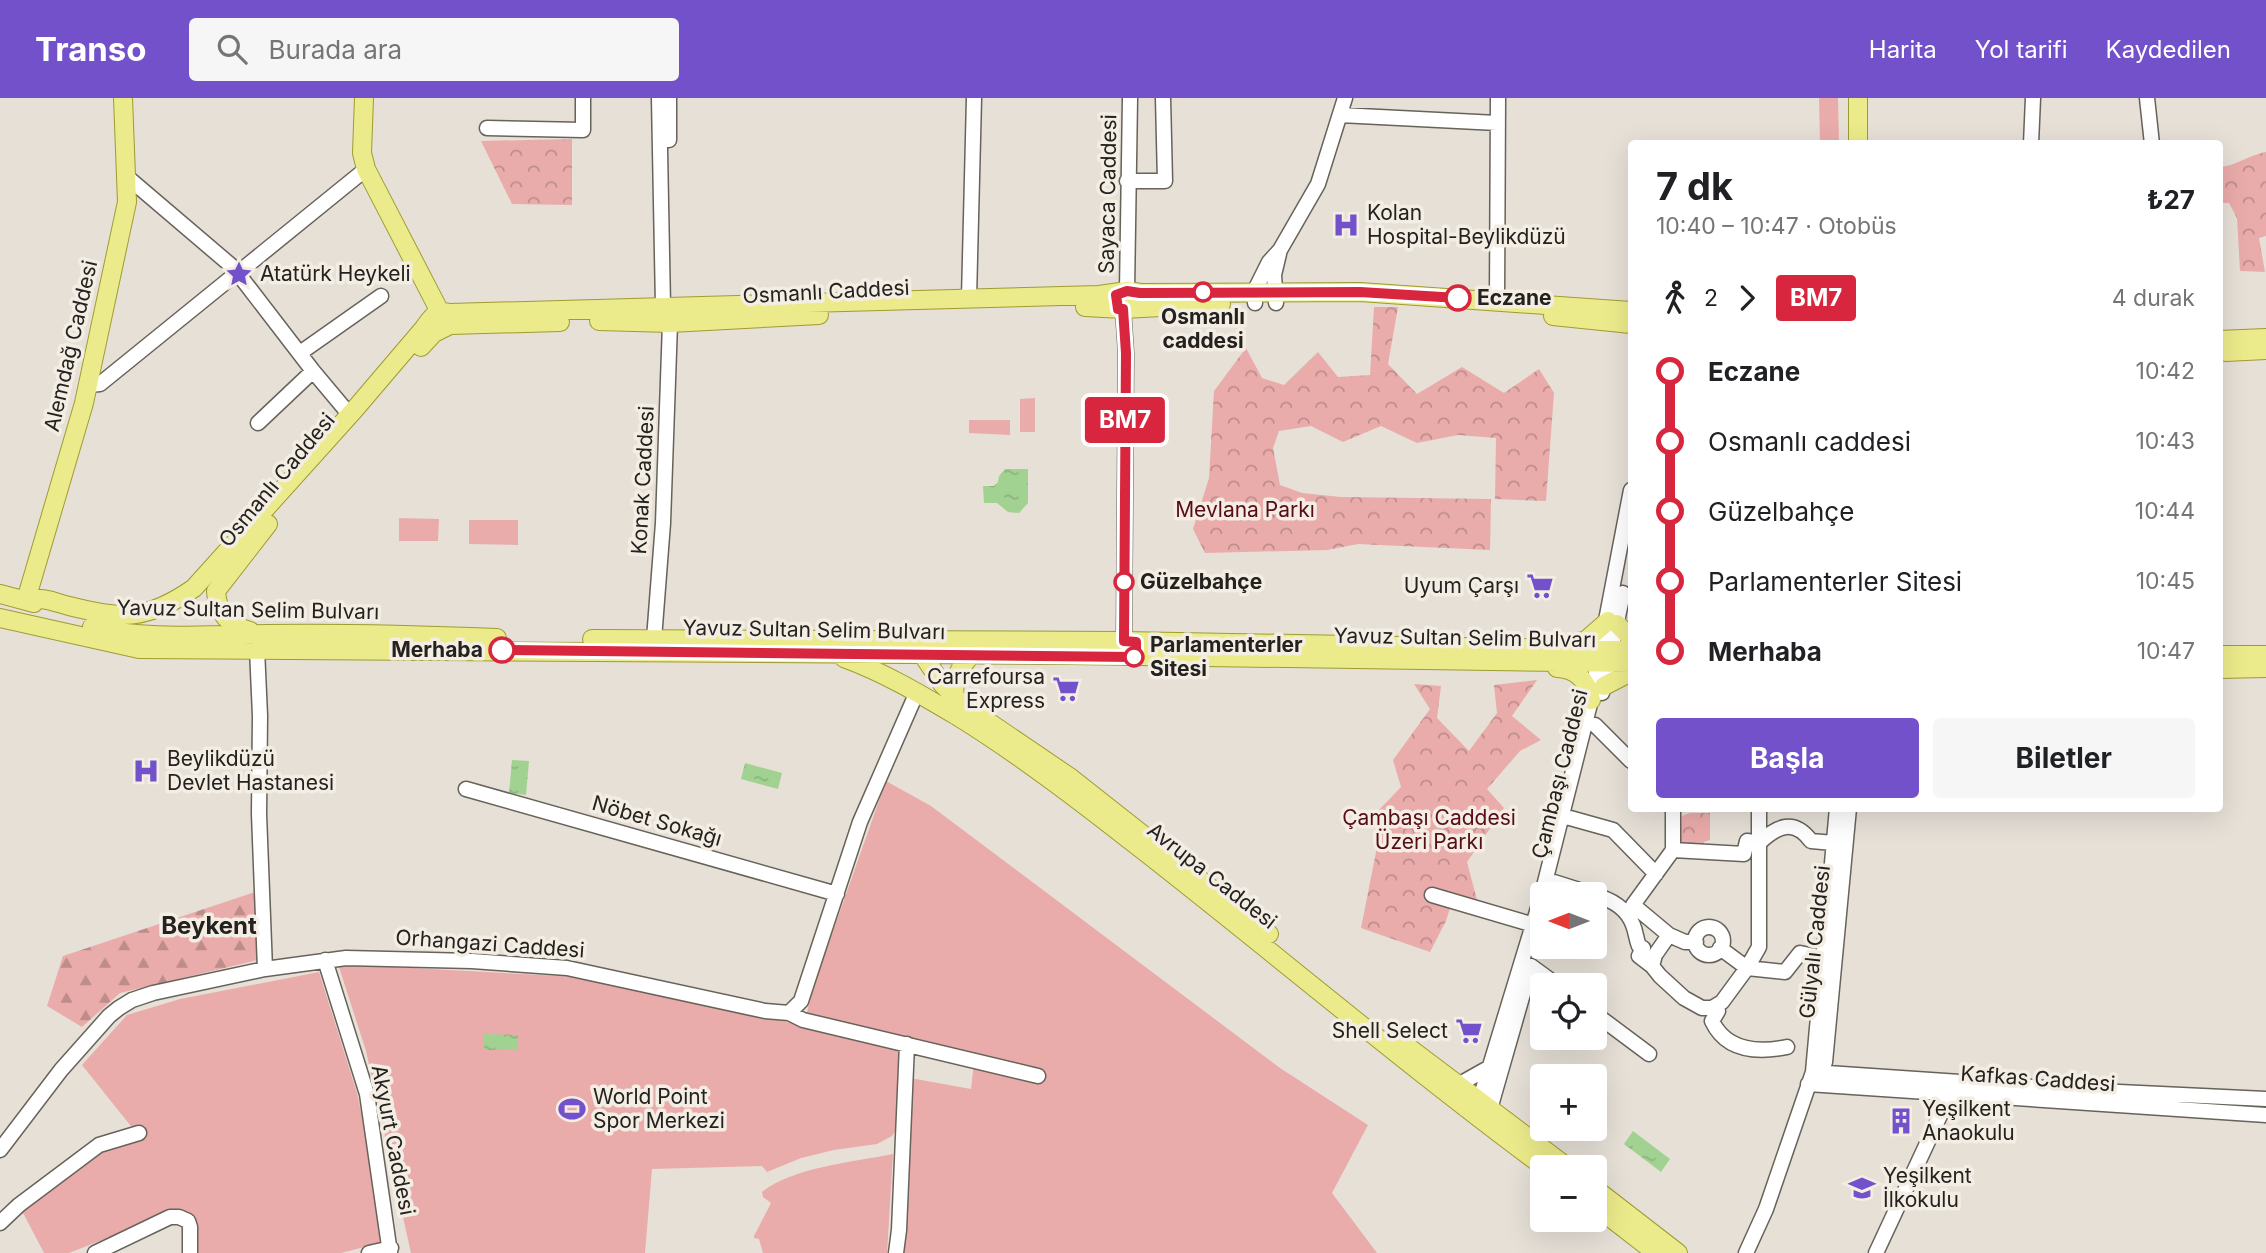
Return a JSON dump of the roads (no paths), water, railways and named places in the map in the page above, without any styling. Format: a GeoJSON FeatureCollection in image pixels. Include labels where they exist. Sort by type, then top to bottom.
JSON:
{"type":"FeatureCollection","features":[{"type":"Feature","properties":{"kind":"main road","name":"Alemdağ Caddesi"},"geometry":{"type":"LineString","coordinates":[[26,600],[86,394],[127,202],[124,98]]}},
{"type":"Feature","properties":{"kind":"main road"},"geometry":{"type":"LineString","coordinates":[[364,98],[362,153],[366,169],[440,320]]}},
{"type":"Feature","properties":{"kind":"main road"},"geometry":{"type":"LineString","coordinates":[[1850,98],[1850,140]]}},
{"type":"Feature","properties":{"kind":"main road"},"geometry":{"type":"LineString","coordinates":[[1858,98],[1858,140]]}},
{"type":"Feature","properties":{"kind":"main road","name":"Osmanlı Caddesi"},"geometry":{"type":"LineString","coordinates":[[669,316],[738,306],[1099,295],[1125,300],[1254,298],[1360,292],[1628,311]]}},
{"type":"Feature","properties":{"kind":"main road","name":"Osmanlı Caddesi"},"geometry":{"type":"LineString","coordinates":[[1275,297],[1395,303],[1628,324]]}},
{"type":"Feature","properties":{"kind":"main road","name":"Osmanlı Caddesi"},"geometry":{"type":"LineString","coordinates":[[26,600],[36,597],[92,611],[135,616],[182,596],[204,579],[355,409],[440,320],[1105,307],[1125,300]]}},
{"type":"Feature","properties":{"kind":"main road","name":"Osmanlı Caddesi"},"geometry":{"type":"LineString","coordinates":[[261,641],[226,619],[216,600],[216,591],[300,486],[430,337],[440,320]]}},
{"type":"Feature","properties":{"kind":"main road"},"geometry":{"type":"LineString","coordinates":[[2223,340],[2266,338]]}},
{"type":"Feature","properties":{"kind":"main road"},"geometry":{"type":"LineString","coordinates":[[2223,352],[2266,350]]}},
{"type":"Feature","properties":{"kind":"main road"},"geometry":{"type":"LineString","coordinates":[[0,594],[101,621],[111,626],[115,632],[135,616]]}},
{"type":"Feature","properties":{"kind":"main road","name":"Yavuz Sultan Selim Bulvarı"},"geometry":{"type":"LineString","coordinates":[[0,607],[115,632],[261,641],[830,654],[922,648],[971,655],[1129,649]]}},
{"type":"Feature","properties":{"kind":"main road","name":"Yavuz Sultan Selim Bulvarı"},"geometry":{"type":"LineString","coordinates":[[0,618],[131,648],[261,641],[654,639],[922,648],[1605,656],[1628,651]]}},
{"type":"Feature","properties":{"kind":"main road"},"geometry":{"type":"LineString","coordinates":[[1628,635],[1612,622],[1586,641],[1557,644],[1545,655],[1555,667],[1575,672],[1598,693],[1628,674]]}},
{"type":"Feature","properties":{"kind":"main road"},"geometry":{"type":"LineString","coordinates":[[0,629],[109,652],[122,652],[131,648]]}},
{"type":"Feature","properties":{"kind":"main road"},"geometry":{"type":"LineString","coordinates":[[917,692],[922,648]]}},
{"type":"Feature","properties":{"kind":"main road","name":"Avrupa Caddesi"},"geometry":{"type":"LineString","coordinates":[[922,648],[936,677],[954,697],[1071,778],[1130,823],[1458,1085],[1531,1155]]}},
{"type":"Feature","properties":{"kind":"main road","name":"Avrupa Caddesi"},"geometry":{"type":"LineString","coordinates":[[830,654],[880,672],[989,736],[1085,805],[1482,1110],[1549,1155]]}},
{"type":"Feature","properties":{"kind":"main road"},"geometry":{"type":"LineString","coordinates":[[954,697],[957,674],[971,655]]}},
{"type":"Feature","properties":{"kind":"main road"},"geometry":{"type":"LineString","coordinates":[[2223,656],[2266,655]]}},
{"type":"Feature","properties":{"kind":"main road","name":"Yavuz Sultan Selim Bulvarı"},"geometry":{"type":"LineString","coordinates":[[1605,656],[1628,662]]}},
{"type":"Feature","properties":{"kind":"main road"},"geometry":{"type":"LineString","coordinates":[[2223,668],[2266,668]]}},
{"type":"Feature","properties":{"kind":"main road"},"geometry":{"type":"LineString","coordinates":[[1607,1198],[1678,1253]]}},
{"type":"Feature","properties":{"kind":"main road"},"geometry":{"type":"LineString","coordinates":[[1607,1215],[1656,1253]]}},
{"type":"Feature","properties":{"kind":"street"},"geometry":{"type":"LineString","coordinates":[[487,128],[583,130],[583,98]]}},
{"type":"Feature","properties":{"kind":"street","name":"Konak Caddesi"},"geometry":{"type":"LineString","coordinates":[[659,98],[669,316]]}},
{"type":"Feature","properties":{"kind":"street","name":"Konak Caddesi"},"geometry":{"type":"LineString","coordinates":[[654,639],[663,523],[669,316],[669,98]]}},
{"type":"Feature","properties":{"kind":"street"},"geometry":{"type":"LineString","coordinates":[[969,298],[974,98]]}},
{"type":"Feature","properties":{"kind":"street","name":"Sayaca Caddesi"},"geometry":{"type":"LineString","coordinates":[[1129,649],[1125,300],[1130,98]]}},
{"type":"Feature","properties":{"kind":"street"},"geometry":{"type":"LineString","coordinates":[[1128,181],[1165,181],[1163,98]]}},
{"type":"Feature","properties":{"kind":"street"},"geometry":{"type":"LineString","coordinates":[[1254,298],[1269,261],[1280,250],[1318,184],[1345,98]]}},
{"type":"Feature","properties":{"kind":"street"},"geometry":{"type":"LineString","coordinates":[[1497,300],[1498,98]]}},
{"type":"Feature","properties":{"kind":"street"},"geometry":{"type":"LineString","coordinates":[[2031,140],[2032,98]]}},
{"type":"Feature","properties":{"kind":"street"},"geometry":{"type":"LineString","coordinates":[[2147,98],[2152,140]]}},
{"type":"Feature","properties":{"kind":"street"},"geometry":{"type":"LineString","coordinates":[[1340,115],[1497,123]]}},
{"type":"Feature","properties":{"kind":"street"},"geometry":{"type":"LineString","coordinates":[[86,394],[366,169]]}},
{"type":"Feature","properties":{"kind":"street"},"geometry":{"type":"LineString","coordinates":[[126,176],[238,273],[349,414]]}},
{"type":"Feature","properties":{"kind":"street"},"geometry":{"type":"LineString","coordinates":[[1275,297],[1274,275],[1280,250]]}},
{"type":"Feature","properties":{"kind":"street"},"geometry":{"type":"LineString","coordinates":[[300,353],[381,296]]}},
{"type":"Feature","properties":{"kind":"street"},"geometry":{"type":"LineString","coordinates":[[258,423],[313,371]]}},
{"type":"Feature","properties":{"kind":"street","name":"Çambaşı Caddesi"},"geometry":{"type":"LineString","coordinates":[[1546,882],[1598,693],[1627,553]]}},
{"type":"Feature","properties":{"kind":"street"},"geometry":{"type":"LineString","coordinates":[[261,641],[259,814],[265,969]]}},
{"type":"Feature","properties":{"kind":"street"},"geometry":{"type":"LineString","coordinates":[[789,1013],[800,1001],[808,983],[860,822],[917,692]]}},
{"type":"Feature","properties":{"kind":"street","name":"Çambaşı Caddesi"},"geometry":{"type":"LineString","coordinates":[[1554,882],[1595,725],[1598,693]]}},
{"type":"Feature","properties":{"kind":"street"},"geometry":{"type":"LineString","coordinates":[[1595,725],[1628,758]]}},
{"type":"Feature","properties":{"kind":"street","name":"Nöbet Sokağı"},"geometry":{"type":"LineString","coordinates":[[466,789],[836,894]]}},
{"type":"Feature","properties":{"kind":"street"},"geometry":{"type":"LineString","coordinates":[[1673,812],[1673,850],[1633,905],[1669,935],[1685,942],[1696,942]]}},
{"type":"Feature","properties":{"kind":"street"},"geometry":{"type":"LineString","coordinates":[[1607,901],[1618,905],[1633,924],[1640,947],[1643,948],[1639,956],[1684,998],[1702,1007],[1712,1007],[1722,1002],[1759,947],[1759,812]]}},
{"type":"Feature","properties":{"kind":"street","name":"Gülyalı Caddesi"},"geometry":{"type":"LineString","coordinates":[[1746,1253],[1766,1209],[1810,1078],[1837,812]]}},
{"type":"Feature","properties":{"kind":"street","name":"Gülyalı Caddesi"},"geometry":{"type":"LineString","coordinates":[[1810,1078],[1825,1062],[1849,812]]}},
{"type":"Feature","properties":{"kind":"street"},"geometry":{"type":"LineString","coordinates":[[1570,818],[1613,830],[1656,874]]}},
{"type":"Feature","properties":{"kind":"street"},"geometry":{"type":"LineString","coordinates":[[1673,850],[1744,854],[1747,841],[1759,843],[1784,827],[1804,832],[1811,841],[1834,843]]}},
{"type":"Feature","properties":{"kind":"street"},"geometry":{"type":"LineString","coordinates":[[1432,895],[1530,924]]}},
{"type":"Feature","properties":{"kind":"street"},"geometry":{"type":"LineString","coordinates":[[1713,927],[1721,933],[1723,942],[1720,948],[1718,952],[1706,955],[1696,947],[1696,936],[1702,928],[1713,927]]}},
{"type":"Feature","properties":{"kind":"street"},"geometry":{"type":"LineString","coordinates":[[1652,966],[1655,955],[1669,935]]}},
{"type":"Feature","properties":{"kind":"street"},"geometry":{"type":"LineString","coordinates":[[1720,948],[1747,968],[1785,972],[1800,953],[1824,958]]}},
{"type":"Feature","properties":{"kind":"street","name":"Çambaşı Caddesi"},"geometry":{"type":"LineString","coordinates":[[1482,1110],[1490,1067],[1530,950]]}},
{"type":"Feature","properties":{"kind":"street","name":"Orhangazi Caddesi"},"geometry":{"type":"LineString","coordinates":[[0,1150],[61,1070],[109,1016],[132,1000],[265,969],[325,960],[399,958],[567,968],[765,1011],[789,1013],[803,1020],[1038,1076]]}},
{"type":"Feature","properties":{"kind":"street","name":"Çambaşı Caddesi"},"geometry":{"type":"LineString","coordinates":[[1482,1110],[1532,959]]}},
{"type":"Feature","properties":{"kind":"street","name":"Akyurt Caddesi"},"geometry":{"type":"LineString","coordinates":[[325,960],[367,1094],[392,1251]]}},
{"type":"Feature","properties":{"kind":"street"},"geometry":{"type":"LineString","coordinates":[[1531,966],[1541,973]]}},
{"type":"Feature","properties":{"kind":"street"},"geometry":{"type":"LineString","coordinates":[[1712,1007],[1718,1011],[1712,1021],[1717,1031],[1736,1047],[1772,1050],[1787,1047]]}},
{"type":"Feature","properties":{"kind":"street"},"geometry":{"type":"LineString","coordinates":[[1607,1023],[1649,1054]]}},
{"type":"Feature","properties":{"kind":"street"},"geometry":{"type":"LineString","coordinates":[[896,1253],[906,1044]]}},
{"type":"Feature","properties":{"kind":"street"},"geometry":{"type":"LineString","coordinates":[[1458,1085],[1490,1067]]}},
{"type":"Feature","properties":{"kind":"street","name":"Kafkas Caddesi"},"geometry":{"type":"LineString","coordinates":[[1810,1078],[1950,1094],[2266,1115]]}},
{"type":"Feature","properties":{"kind":"street","name":"Kafkas Caddesi"},"geometry":{"type":"LineString","coordinates":[[1810,1078],[2265,1099]]}},
{"type":"Feature","properties":{"kind":"street"},"geometry":{"type":"LineString","coordinates":[[2266,1083],[2266,1115]]}},
{"type":"Feature","properties":{"kind":"street"},"geometry":{"type":"LineString","coordinates":[[1876,1253],[1950,1094]]}},
{"type":"Feature","properties":{"kind":"street"},"geometry":{"type":"LineString","coordinates":[[0,1223],[19,1205],[99,1145],[139,1133]]}},
{"type":"Feature","properties":{"kind":"street"},"geometry":{"type":"LineString","coordinates":[[95,1253],[170,1217],[179,1217],[188,1221],[190,1227],[190,1253]]}},
{"type":"Feature","properties":{"kind":"street"},"geometry":{"type":"LineString","coordinates":[[369,1253],[392,1251]]}},
{"type":"Feature","properties":{"kind":"water"},"geometry":{"type":"Polygon","coordinates":[[[1005,469],[1028,469],[1028,503],[1019,513],[1008,512],[997,503],[984,503],[983,486],[994,486],[1005,469]]]}},
{"type":"Feature","properties":{"kind":"water"},"geometry":{"type":"Polygon","coordinates":[[[512,760],[529,761],[526,795],[509,793],[512,760]]]}},
{"type":"Feature","properties":{"kind":"water"},"geometry":{"type":"Polygon","coordinates":[[[745,763],[782,773],[778,789],[741,779],[745,763]]]}},
{"type":"Feature","properties":{"kind":"water"},"geometry":{"type":"Polygon","coordinates":[[[484,1034],[518,1035],[518,1050],[484,1050],[484,1034]]]}},
{"type":"Feature","properties":{"kind":"water"},"geometry":{"type":"Polygon","coordinates":[[[1633,1131],[1670,1159],[1661,1172],[1624,1144],[1633,1131]]]}},
{"type":"Feature","properties":{"kind":"place","name":"Kolan Hospital-Beylikdüzü"},"geometry":{"type":"Point","coordinates":[1346,225]}},
{"type":"Feature","properties":{"kind":"place","name":"Atatürk Heykeli"},"geometry":{"type":"Point","coordinates":[239,274]}},
{"type":"Feature","properties":{"kind":"place","name":"Osmanlı caddesi"},"geometry":{"type":"Point","coordinates":[1203,292]}},
{"type":"Feature","properties":{"kind":"place","name":"Eczane"},"geometry":{"type":"Point","coordinates":[1458,298]}},
{"type":"Feature","properties":{"kind":"place","name":"Güzelbahçe"},"geometry":{"type":"Point","coordinates":[1124,582]}},
{"type":"Feature","properties":{"kind":"place","name":"Uyum Çarşı"},"geometry":{"type":"Point","coordinates":[1540,586]}},
{"type":"Feature","properties":{"kind":"place","name":"Merhaba"},"geometry":{"type":"Point","coordinates":[502,650]}},
{"type":"Feature","properties":{"kind":"place","name":"Parlamenterler Sitesi"},"geometry":{"type":"Point","coordinates":[1134,657]}},
{"type":"Feature","properties":{"kind":"place","name":"Carrefoursa Express"},"geometry":{"type":"Point","coordinates":[1066,689]}},
{"type":"Feature","properties":{"kind":"place","name":"Beylikdüzü Devlet Hastanesi"},"geometry":{"type":"Point","coordinates":[146,771]}},
{"type":"Feature","properties":{"kind":"place","name":"Shell Select"},"geometry":{"type":"Point","coordinates":[1469,1031]}},
{"type":"Feature","properties":{"kind":"place","name":"World Point Spor Merkezi"},"geometry":{"type":"Point","coordinates":[572,1109]}},
{"type":"Feature","properties":{"kind":"place","name":"Yeşilkent Anaokulu"},"geometry":{"type":"Point","coordinates":[1901,1121]}},
{"type":"Feature","properties":{"kind":"place","name":"Yeşilkent İlkokulu"},"geometry":{"type":"Point","coordinates":[1862,1188]}},
{"type":"Feature","properties":{"kind":"district","name":"Beykent"},"geometry":{"type":"Point","coordinates":[209,926]}},
{"type":"Feature","properties":{"kind":"park label","name":"Mevlana Parkı"},"geometry":{"type":"Point","coordinates":[1245,510]}},
{"type":"Feature","properties":{"kind":"park label","name":"Çambaşı Caddesi Üzeri Parkı"},"geometry":{"type":"Point","coordinates":[1429,830]}}]}
